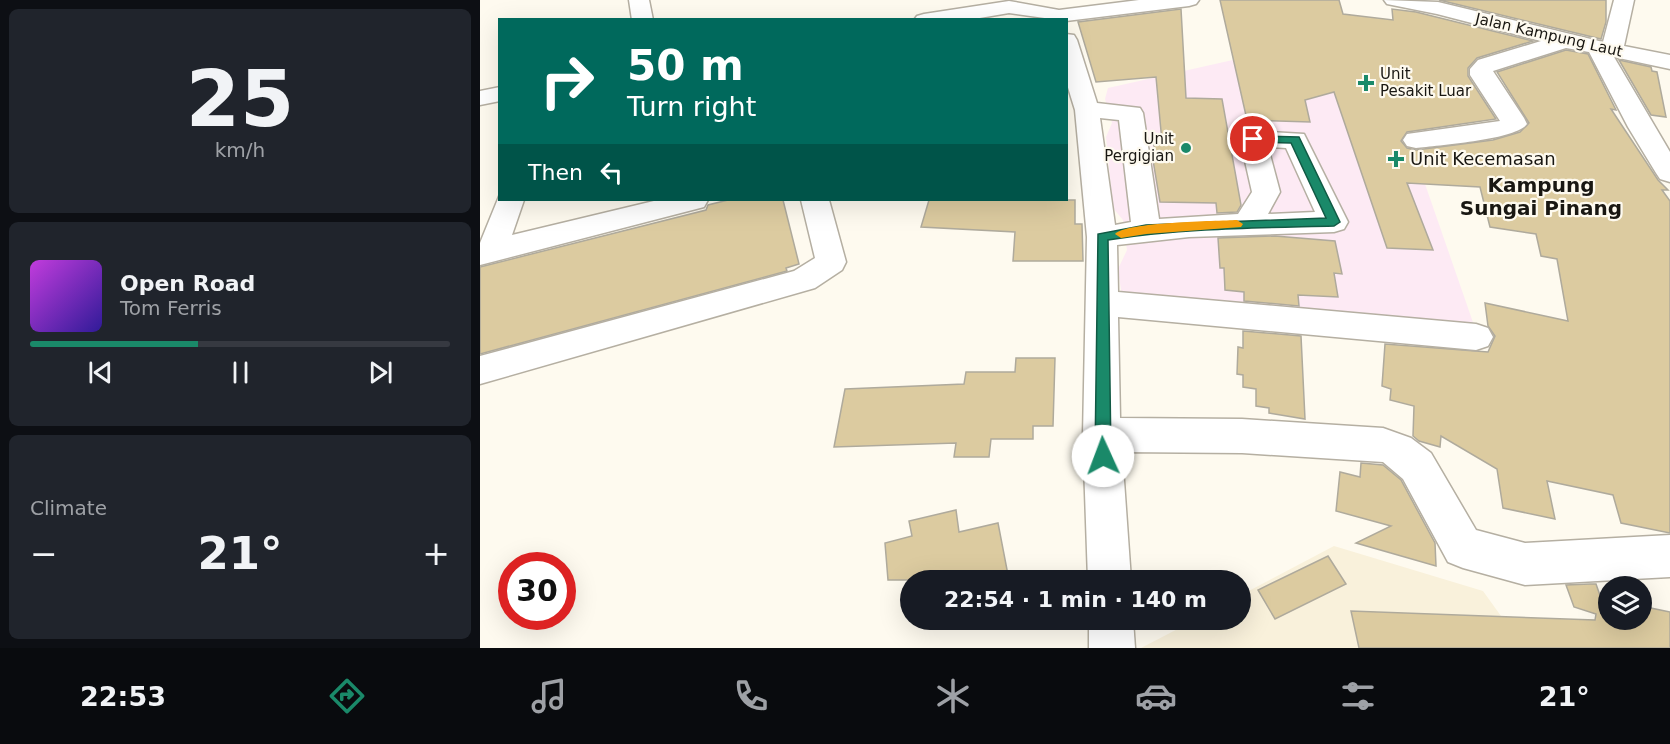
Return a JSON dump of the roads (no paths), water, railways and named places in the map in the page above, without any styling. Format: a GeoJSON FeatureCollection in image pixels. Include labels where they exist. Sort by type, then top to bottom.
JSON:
{"type":"FeatureCollection","features":[{"type":"Feature","properties":{"kind":"street"},"geometry":{"type":"LineString","coordinates":[[639,0],[643,18]]}},
{"type":"Feature","properties":{"kind":"street"},"geometry":{"type":"LineString","coordinates":[[1068,24],[1189,0]]}},
{"type":"Feature","properties":{"kind":"street","name":"Jalan Kampung Laut"},"geometry":{"type":"LineString","coordinates":[[1394,0],[1438,8],[1566,41],[1670,62]]}},
{"type":"Feature","properties":{"kind":"street"},"geometry":{"type":"LineString","coordinates":[[1624,0],[1605,49],[1641,127],[1670,173]]}},
{"type":"Feature","properties":{"kind":"street"},"geometry":{"type":"LineString","coordinates":[[934,18],[1006,3],[1044,18]]}},
{"type":"Feature","properties":{"kind":"street"},"geometry":{"type":"LineString","coordinates":[[1416,140],[1506,128],[1514,124],[1482,75],[1481,69],[1485,65],[1566,41]]}},
{"type":"Feature","properties":{"kind":"street"},"geometry":{"type":"LineString","coordinates":[[1068,45],[1087,110],[1102,237],[1102,435],[1109,570]]}},
{"type":"Feature","properties":{"kind":"street"},"geometry":{"type":"LineString","coordinates":[[480,98],[498,94]]}},
{"type":"Feature","properties":{"kind":"street"},"geometry":{"type":"LineString","coordinates":[[1087,110],[1131,113],[1146,230]]}},
{"type":"Feature","properties":{"kind":"street"},"geometry":{"type":"LineString","coordinates":[[486,253],[510,201]]}},
{"type":"Feature","properties":{"kind":"street"},"geometry":{"type":"LineString","coordinates":[[486,253],[690,201]]}},
{"type":"Feature","properties":{"kind":"street"},"geometry":{"type":"LineString","coordinates":[[480,370],[804,280],[831,262],[815,201]]}},
{"type":"Feature","properties":{"kind":"street"},"geometry":{"type":"LineString","coordinates":[[1102,237],[1146,230],[1247,224]]}},
{"type":"Feature","properties":{"kind":"street"},"geometry":{"type":"LineString","coordinates":[[1103,303],[1476,337]]}},
{"type":"Feature","properties":{"kind":"street"},"geometry":{"type":"LineString","coordinates":[[1102,435],[1242,436],[1383,445],[1398,450],[1417,466],[1463,547],[1525,564],[1670,556]]}},
{"type":"Feature","properties":{"kind":"street"},"geometry":{"type":"LineString","coordinates":[[1111,630],[1112,648]]}},
{"type":"Feature","properties":{"kind":"place","name":"Unit Pesakit Luar"},"geometry":{"type":"Point","coordinates":[1366,83]}},
{"type":"Feature","properties":{"kind":"place","name":"Unit Pergigian"},"geometry":{"type":"Point","coordinates":[1186,148]}},
{"type":"Feature","properties":{"kind":"place","name":"Unit Kecemasan"},"geometry":{"type":"Point","coordinates":[1396,159]}},
{"type":"Feature","properties":{"kind":"district","name":"Kampung Sungai Pinang"},"geometry":{"type":"Point","coordinates":[1541,196]}}]}
